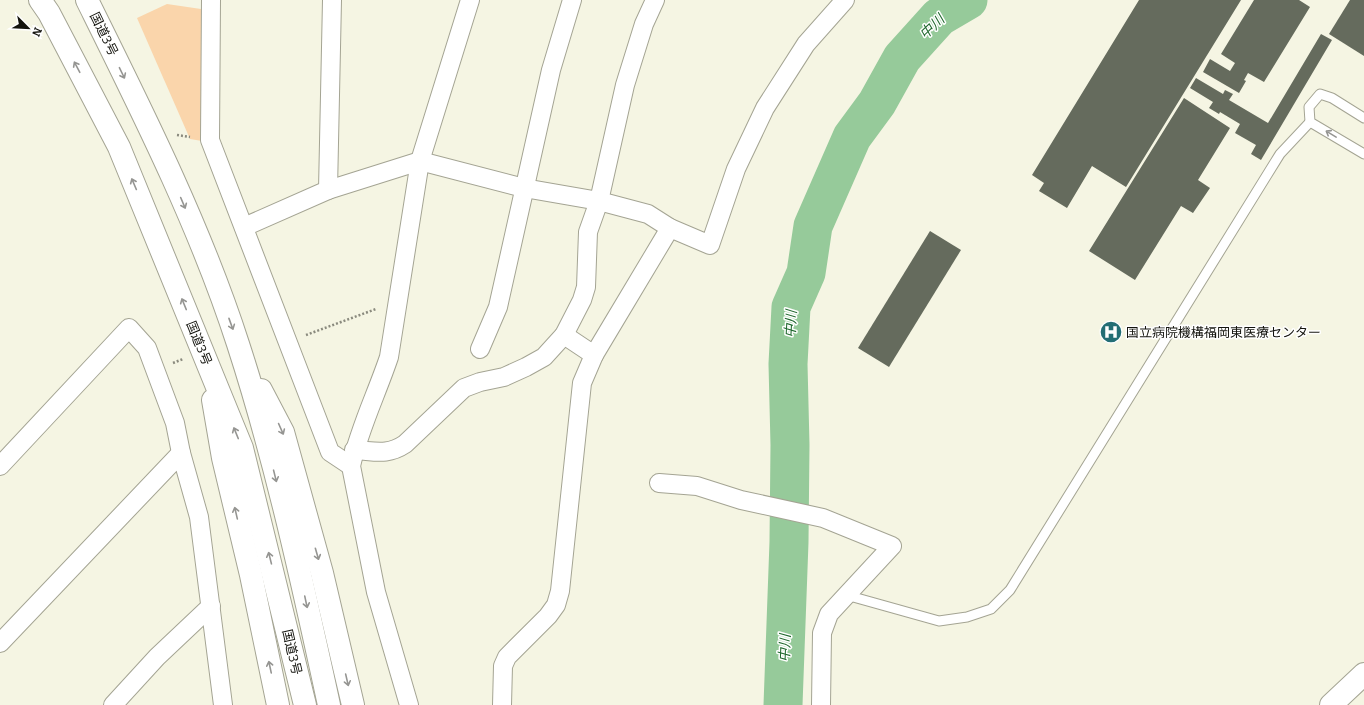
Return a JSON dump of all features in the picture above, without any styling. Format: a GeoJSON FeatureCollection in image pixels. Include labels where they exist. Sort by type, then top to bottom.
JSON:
{"type":"FeatureCollection","features":[{"type":"Feature","properties":{"kind":"main road","name":"国道3号"},"geometry":{"type":"LineString","coordinates":[[40,0],[118,147],[242,448],[305,705]]}},
{"type":"Feature","properties":{"kind":"main road","name":"国道3号"},"geometry":{"type":"LineString","coordinates":[[86,0],[152,132],[215,280],[238,344],[266,442],[299,572],[329,705]]}},
{"type":"Feature","properties":{"kind":"main road"},"geometry":{"type":"LineString","coordinates":[[238,344],[283,432],[322,573],[353,705]]}},
{"type":"Feature","properties":{"kind":"main road"},"geometry":{"type":"LineString","coordinates":[[204,353],[223,458],[251,575],[278,705]]}},
{"type":"Feature","properties":{"kind":"main road"},"geometry":{"type":"LineString","coordinates":[[1331,705],[1364,674]]}},
{"type":"Feature","properties":{"kind":"street"},"geometry":{"type":"LineString","coordinates":[[211,0],[210,140],[289,341],[330,452],[352,458],[398,449],[464,388],[480,382],[504,377],[526,367],[544,357],[564,335],[582,300],[586,287],[588,232],[599,201],[625,85],[644,24],[655,0]]}},
{"type":"Feature","properties":{"kind":"street"},"geometry":{"type":"LineString","coordinates":[[328,190],[332,0]]}},
{"type":"Feature","properties":{"kind":"street"},"geometry":{"type":"LineString","coordinates":[[409,705],[376,592],[352,458],[389,357],[420,161],[470,0]]}},
{"type":"Feature","properties":{"kind":"street"},"geometry":{"type":"LineString","coordinates":[[480,349],[498,307],[551,70],[572,0]]}},
{"type":"Feature","properties":{"kind":"street"},"geometry":{"type":"LineString","coordinates":[[244,227],[328,190],[420,161],[524,188],[599,201],[648,214],[670,228],[710,245],[736,169],[765,108],[806,44],[845,0]]}},
{"type":"Feature","properties":{"kind":"street"},"geometry":{"type":"LineString","coordinates":[[502,705],[503,666],[507,657],[548,616],[556,605],[560,591],[582,382],[594,355],[670,228]]}},
{"type":"Feature","properties":{"kind":"street"},"geometry":{"type":"LineString","coordinates":[[0,466],[129,328],[147,348],[155,368],[175,423],[181,453],[199,517],[223,705]]}},
{"type":"Feature","properties":{"kind":"street"},"geometry":{"type":"LineString","coordinates":[[564,335],[594,355]]}},
{"type":"Feature","properties":{"kind":"street"},"geometry":{"type":"LineString","coordinates":[[0,644],[181,453]]}},
{"type":"Feature","properties":{"kind":"street"},"geometry":{"type":"LineString","coordinates":[[660,483],[697,486],[741,500],[823,518],[892,546],[829,614],[822,632],[821,705]]}},
{"type":"Feature","properties":{"kind":"street"},"geometry":{"type":"LineString","coordinates":[[113,705],[158,657],[211,606]]}},
{"type":"Feature","properties":{"kind":"lane"},"geometry":{"type":"LineString","coordinates":[[846,595],[939,621],[966,617],[991,609],[1010,590],[1280,154],[1310,122],[1309,107],[1320,94],[1332,98],[1364,118]]}},
{"type":"Feature","properties":{"kind":"lane"},"geometry":{"type":"LineString","coordinates":[[1310,122],[1364,154]]}},
{"type":"Feature","properties":{"kind":"path"},"geometry":{"type":"LineString","coordinates":[[152,132],[210,140]]}},
{"type":"Feature","properties":{"kind":"path"},"geometry":{"type":"LineString","coordinates":[[289,341],[398,301]]}},
{"type":"Feature","properties":{"kind":"path"},"geometry":{"type":"LineString","coordinates":[[155,368],[204,353]]}},
{"type":"Feature","properties":{"kind":"shaded area"},"geometry":{"type":"Polygon","coordinates":[[[167,4],[201,9],[202,141],[190,139],[137,18],[167,4]]]}},
{"type":"Feature","properties":{"kind":"building"},"geometry":{"type":"Polygon","coordinates":[[[1139,0],[1241,0],[1126,187],[1092,166],[1067,208],[1039,191],[1044,183],[1032,175],[1139,0]]]}},
{"type":"Feature","properties":{"kind":"building"},"geometry":{"type":"Polygon","coordinates":[[[1254,0],[1299,0],[1310,7],[1264,82],[1248,73],[1244,80],[1246,81],[1239,93],[1203,72],[1210,59],[1230,71],[1235,63],[1221,54],[1254,0]]]}},
{"type":"Feature","properties":{"kind":"building"},"geometry":{"type":"Polygon","coordinates":[[[1350,0],[1364,0],[1364,56],[1329,34],[1350,0]]]}},
{"type":"Feature","properties":{"kind":"building"},"geometry":{"type":"Polygon","coordinates":[[[1321,34],[1332,40],[1261,160],[1251,154],[1256,145],[1235,133],[1240,124],[1220,112],[1219,114],[1209,108],[1213,102],[1190,88],[1196,78],[1223,94],[1225,90],[1233,94],[1229,100],[1268,123],[1321,34]]]}},
{"type":"Feature","properties":{"kind":"building"},"geometry":{"type":"Polygon","coordinates":[[[1184,98],[1230,128],[1198,180],[1210,188],[1193,213],[1181,206],[1135,280],[1089,251],[1184,98]]]}},
{"type":"Feature","properties":{"kind":"building"},"geometry":{"type":"Polygon","coordinates":[[[930,231],[961,250],[889,367],[858,348],[930,231]]]}},
{"type":"Feature","properties":{"kind":"waterway","name":"中川"},"geometry":{"type":"LineString","coordinates":[[783,705],[789,542],[790,445],[788,364],[791,307],[806,273],[813,226],[852,137],[877,103],[902,58],[939,17],[968,0]]}},
{"type":"Feature","properties":{"kind":"place","name":"国立病院機構福岡東医療センター"},"geometry":{"type":"Point","coordinates":[1111,332]}}]}
